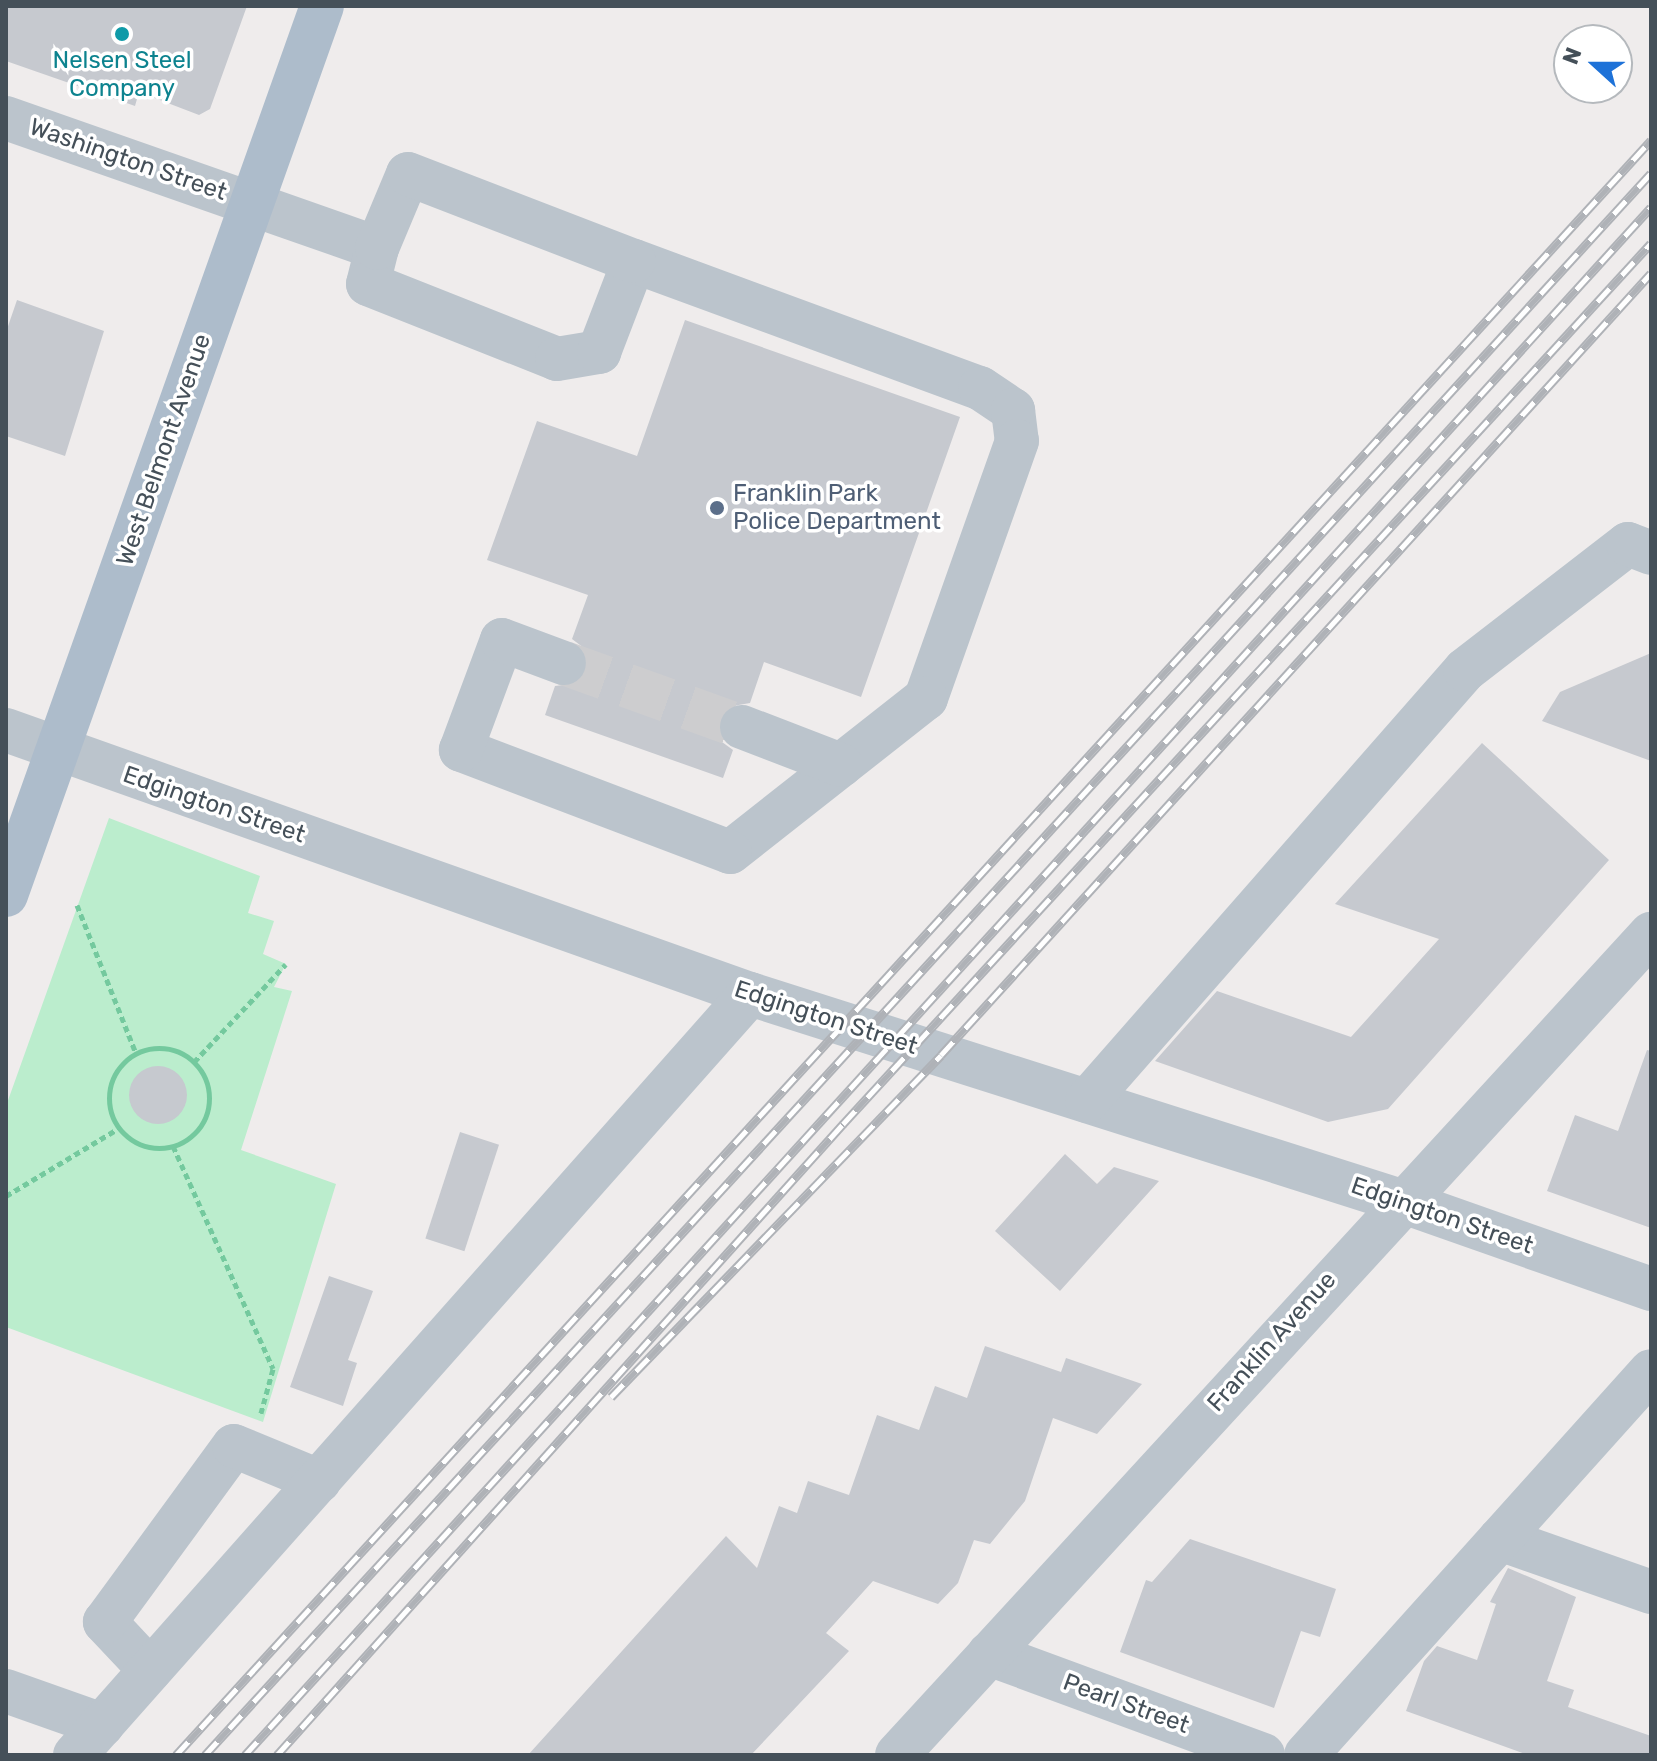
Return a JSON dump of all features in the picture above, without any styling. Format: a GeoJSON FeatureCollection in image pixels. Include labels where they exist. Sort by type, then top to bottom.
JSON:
{"type":"FeatureCollection","features":[{"type":"Feature","properties":{"kind":"main road","name":"West Belmont Avenue"},"geometry":{"type":"LineString","coordinates":[[6,895],[322,6]]}},
{"type":"Feature","properties":{"kind":"street","name":"Washington Street"},"geometry":{"type":"LineString","coordinates":[[6,118],[251,201],[377,248]]}},
{"type":"Feature","properties":{"kind":"street"},"geometry":{"type":"LineString","coordinates":[[564,663],[502,640],[461,750],[730,852],[926,698],[1017,441],[1013,410],[980,388],[408,174],[377,248],[368,284],[557,359],[599,352],[634,261]]}},
{"type":"Feature","properties":{"kind":"street"},"geometry":{"type":"LineString","coordinates":[[1087,1101],[1465,670],[1643,545]]}},
{"type":"Feature","properties":{"kind":"street"},"geometry":{"type":"LineString","coordinates":[[742,727],[841,765]]}},
{"type":"Feature","properties":{"kind":"street","name":"Edgington Street"},"geometry":{"type":"LineString","coordinates":[[6,730],[750,994],[1401,1201],[1651,1289]]}},
{"type":"Feature","properties":{"kind":"street","name":"Franklin Avenue"},"geometry":{"type":"LineString","coordinates":[[897,1755],[1401,1201],[1651,934]]}},
{"type":"Feature","properties":{"kind":"street"},"geometry":{"type":"LineString","coordinates":[[6,1691],[88,1740],[750,994]]}},
{"type":"Feature","properties":{"kind":"street"},"geometry":{"type":"LineString","coordinates":[[1306,1755],[1651,1371]]}},
{"type":"Feature","properties":{"kind":"street"},"geometry":{"type":"LineString","coordinates":[[150,1670],[105,1622],[234,1446],[319,1481]]}},
{"type":"Feature","properties":{"kind":"street"},"geometry":{"type":"LineString","coordinates":[[1500,1539],[1651,1592]]}},
{"type":"Feature","properties":{"kind":"street","name":"Pearl Street"},"geometry":{"type":"LineString","coordinates":[[989,1654],[1263,1755]]}},
{"type":"Feature","properties":{"kind":"path"},"geometry":{"type":"LineString","coordinates":[[77,905],[136,1053]]}},
{"type":"Feature","properties":{"kind":"path"},"geometry":{"type":"LineString","coordinates":[[194,1062],[286,964]]}},
{"type":"Feature","properties":{"kind":"path"},"geometry":{"type":"LineString","coordinates":[[168,1049],[194,1062],[208,1089],[208,1107],[197,1129],[173,1146],[139,1143],[119,1128],[110,1089],[116,1072],[136,1053],[168,1049]]}},
{"type":"Feature","properties":{"kind":"path"},"geometry":{"type":"LineString","coordinates":[[6,1196],[119,1128]]}},
{"type":"Feature","properties":{"kind":"path"},"geometry":{"type":"LineString","coordinates":[[173,1146],[273,1369],[259,1420]]}},
{"type":"Feature","properties":{"kind":"green space"},"geometry":{"type":"Polygon","coordinates":[[[109,818],[260,876],[248,913],[274,921],[263,954],[286,964],[274,987],[292,991],[241,1150],[336,1184],[263,1422],[6,1327],[6,1106],[109,818]]]}},
{"type":"Feature","properties":{"kind":"building","name":"Nelsen Steel Company"},"geometry":{"type":"Polygon","coordinates":[[[6,6],[247,6],[210,109],[199,115],[139,92],[135,106],[6,61],[6,6]]]}},
{"type":"Feature","properties":{"kind":"building"},"geometry":{"type":"Polygon","coordinates":[[[17,300],[104,331],[65,456],[6,436],[6,332],[17,300]]]}},
{"type":"Feature","properties":{"kind":"building","name":"Franklin Park Police Department"},"geometry":{"type":"Polygon","coordinates":[[[685,320],[960,417],[861,697],[764,662],[750,703],[727,707],[718,719],[722,742],[733,750],[723,778],[545,715],[555,686],[579,683],[588,671],[584,648],[572,639],[588,595],[487,560],[537,421],[637,456],[685,320]]]}},
{"type":"Feature","properties":{"kind":"building"},"geometry":{"type":"Polygon","coordinates":[[[1651,653],[1651,761],[1542,721],[1560,692],[1651,653]]]}},
{"type":"Feature","properties":{"kind":"building"},"geometry":{"type":"Polygon","coordinates":[[[1482,743],[1609,860],[1388,1109],[1328,1122],[1155,1061],[1217,991],[1351,1037],[1439,939],[1335,904],[1482,743]]]}},
{"type":"Feature","properties":{"kind":"building"},"geometry":{"type":"Polygon","coordinates":[[[1647,1050],[1651,1051],[1651,1228],[1547,1191],[1575,1115],[1618,1131],[1647,1050]]]}},
{"type":"Feature","properties":{"kind":"building"},"geometry":{"type":"Polygon","coordinates":[[[158,1066],[179,1074],[187,1095],[179,1116],[158,1124],[137,1116],[129,1095],[137,1074],[158,1066]]]}},
{"type":"Feature","properties":{"kind":"building"},"geometry":{"type":"Polygon","coordinates":[[[460,1132],[499,1145],[464,1251],[425,1239],[460,1132]]]}},
{"type":"Feature","properties":{"kind":"building"},"geometry":{"type":"Polygon","coordinates":[[[1065,1154],[1097,1184],[1114,1167],[1159,1181],[1060,1291],[995,1231],[1065,1154]]]}},
{"type":"Feature","properties":{"kind":"building"},"geometry":{"type":"Polygon","coordinates":[[[329,1276],[373,1291],[348,1360],[357,1363],[343,1406],[290,1387],[329,1276]]]}},
{"type":"Feature","properties":{"kind":"building"},"geometry":{"type":"Polygon","coordinates":[[[985,1346],[1061,1372],[1066,1358],[1142,1384],[1097,1434],[1053,1418],[1025,1501],[990,1544],[974,1540],[958,1583],[938,1604],[873,1581],[826,1633],[849,1651],[751,1755],[528,1755],[726,1536],[757,1568],[779,1506],[797,1513],[808,1481],[849,1495],[877,1415],[919,1430],[935,1386],[967,1398],[985,1346]]]}},
{"type":"Feature","properties":{"kind":"building"},"geometry":{"type":"Polygon","coordinates":[[[1190,1539],[1336,1589],[1320,1637],[1301,1631],[1274,1708],[1120,1652],[1146,1580],[1152,1582],[1190,1539]]]}},
{"type":"Feature","properties":{"kind":"building"},"geometry":{"type":"Polygon","coordinates":[[[1508,1568],[1576,1597],[1547,1681],[1574,1690],[1568,1707],[1651,1736],[1651,1755],[1528,1755],[1406,1711],[1424,1661],[1437,1646],[1477,1660],[1496,1604],[1490,1602],[1508,1568]]]}},
{"type":"Feature","properties":{"kind":"tunnel"},"geometry":{"type":"LineString","coordinates":[[564,663],[742,727]]}},
{"type":"Feature","properties":{"kind":"railway"},"geometry":{"type":"LineString","coordinates":[[176,1755],[1651,140]]}},
{"type":"Feature","properties":{"kind":"railway"},"geometry":{"type":"LineString","coordinates":[[205,1755],[1651,173]]}},
{"type":"Feature","properties":{"kind":"railway"},"geometry":{"type":"LineString","coordinates":[[245,1755],[1651,207]]}},
{"type":"Feature","properties":{"kind":"railway"},"geometry":{"type":"LineString","coordinates":[[277,1755],[843,1124],[1651,243]]}},
{"type":"Feature","properties":{"kind":"railway"},"geometry":{"type":"LineString","coordinates":[[611,1397],[941,1055],[1651,273]]}},
{"type":"Feature","properties":{"kind":"place","name":"Nelsen Steel Company"},"geometry":{"type":"Point","coordinates":[122,34]}},
{"type":"Feature","properties":{"kind":"place","name":"Franklin Park Police Department"},"geometry":{"type":"Point","coordinates":[717,508]}}]}
